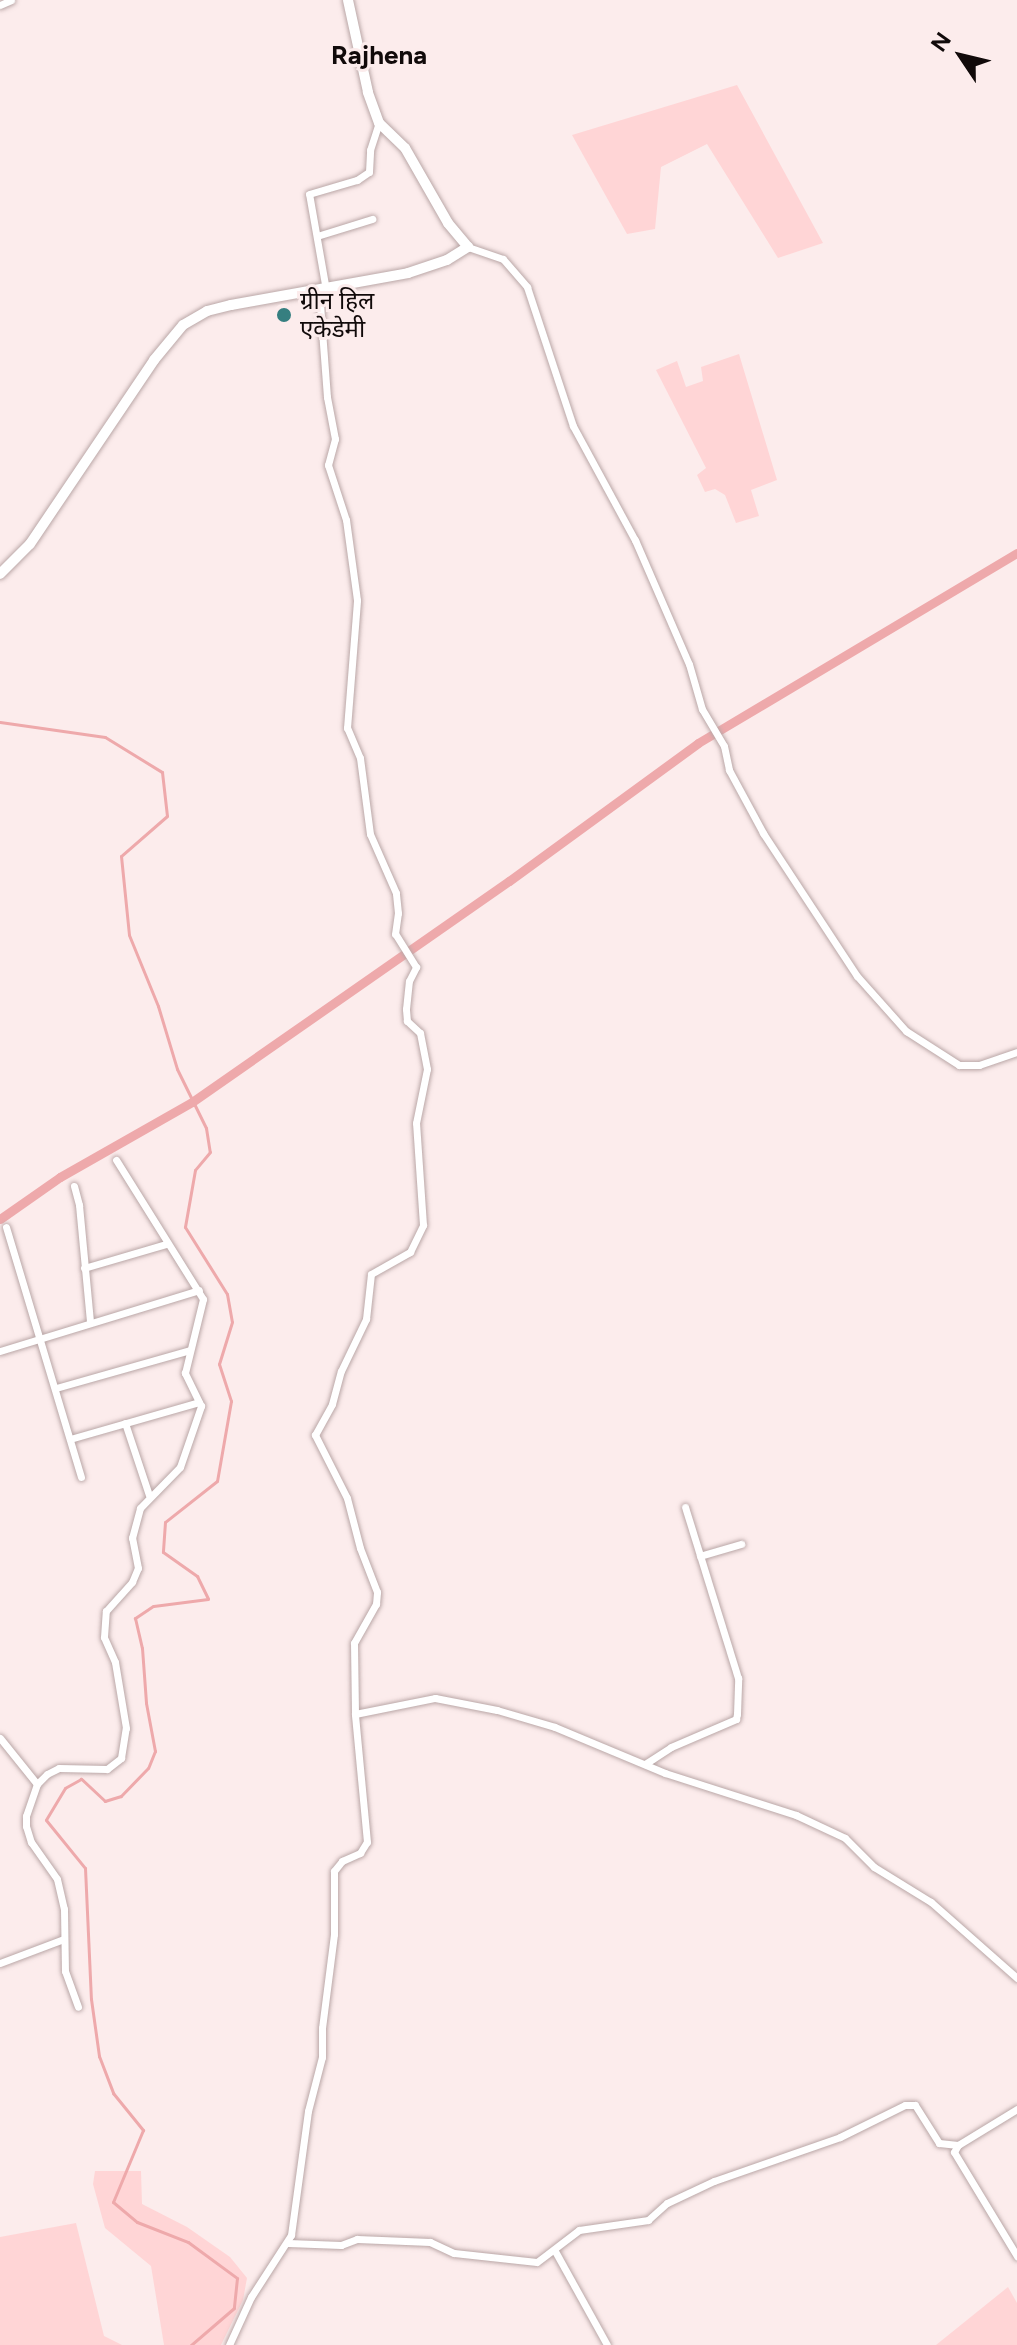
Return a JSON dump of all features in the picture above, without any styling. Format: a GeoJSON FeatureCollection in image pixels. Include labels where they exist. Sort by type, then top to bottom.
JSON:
{"type":"FeatureCollection","features":[{"type":"Feature","properties":{"kind":"street"},"geometry":{"type":"LineString","coordinates":[[0,5],[11,0]]}},
{"type":"Feature","properties":{"kind":"street"},"geometry":{"type":"LineString","coordinates":[[348,0],[368,92],[379,123],[405,148],[448,223],[468,247],[503,259],[527,287],[573,426],[635,540],[689,664],[704,713],[721,740],[726,762],[763,833],[857,976],[894,1020],[959,1065],[979,1065],[1017,1052]]}},
{"type":"Feature","properties":{"kind":"street"},"geometry":{"type":"LineString","coordinates":[[229,2345],[251,2297],[288,2243],[308,2111],[322,2057],[322,2028],[334,1934],[334,1871],[342,1861],[360,1853],[367,1842],[355,1714],[354,1638],[374,1609],[377,1592],[360,1548],[347,1498],[315,1435],[330,1410],[341,1371],[366,1319],[371,1274],[410,1252],[423,1225],[416,1123],[427,1069],[420,1033],[407,1021],[406,1009],[409,981],[416,967],[395,934],[398,913],[396,893],[370,834],[360,758],[347,728],[357,600],[346,520],[328,465],[335,439],[324,373],[322,291],[309,194],[357,180],[369,172],[379,123]]}},
{"type":"Feature","properties":{"kind":"street"},"geometry":{"type":"LineString","coordinates":[[317,236],[372,219]]}},
{"type":"Feature","properties":{"kind":"street"},"geometry":{"type":"LineString","coordinates":[[0,574],[30,544],[176,331],[217,308],[408,273],[447,260],[468,247]]}},
{"type":"Feature","properties":{"kind":"street"},"geometry":{"type":"LineString","coordinates":[[78,2007],[65,1971],[64,1909],[57,1879],[31,1842],[26,1816],[37,1784],[47,1774],[59,1768],[107,1769],[121,1758],[125,1749],[122,1699],[115,1662],[104,1637],[104,1620],[113,1600],[132,1582],[138,1568],[132,1538],[134,1521],[149,1495],[180,1467],[197,1426],[199,1402],[185,1373],[202,1313],[199,1290],[166,1244],[116,1160]]}},
{"type":"Feature","properties":{"kind":"street"},"geometry":{"type":"LineString","coordinates":[[74,1186],[79,1205],[90,1321]]}},
{"type":"Feature","properties":{"kind":"street"},"geometry":{"type":"LineString","coordinates":[[6,1227],[81,1477]]}},
{"type":"Feature","properties":{"kind":"street"},"geometry":{"type":"LineString","coordinates":[[84,1268],[166,1244]]}},
{"type":"Feature","properties":{"kind":"street"},"geometry":{"type":"LineString","coordinates":[[0,1351],[199,1290]]}},
{"type":"Feature","properties":{"kind":"street"},"geometry":{"type":"LineString","coordinates":[[56,1388],[190,1350]]}},
{"type":"Feature","properties":{"kind":"street"},"geometry":{"type":"LineString","coordinates":[[70,1439],[199,1402]]}},
{"type":"Feature","properties":{"kind":"street"},"geometry":{"type":"LineString","coordinates":[[125,1423],[149,1495]]}},
{"type":"Feature","properties":{"kind":"street"},"geometry":{"type":"LineString","coordinates":[[645,1764],[671,1747],[736,1719],[737,1714],[738,1678],[685,1507]]}},
{"type":"Feature","properties":{"kind":"street"},"geometry":{"type":"LineString","coordinates":[[700,1556],[741,1544]]}},
{"type":"Feature","properties":{"kind":"street"},"geometry":{"type":"LineString","coordinates":[[355,1714],[435,1698],[555,1727],[645,1764],[772,1805],[845,1838],[874,1867],[931,1902],[1017,1978]]}},
{"type":"Feature","properties":{"kind":"street"},"geometry":{"type":"LineString","coordinates":[[0,1738],[37,1784]]}},
{"type":"Feature","properties":{"kind":"street"},"geometry":{"type":"LineString","coordinates":[[0,1963],[64,1939]]}},
{"type":"Feature","properties":{"kind":"street"},"geometry":{"type":"LineString","coordinates":[[288,2243],[341,2245],[357,2239],[430,2242],[454,2253],[541,2261],[579,2230],[648,2220],[667,2203],[705,2185],[840,2137],[905,2105],[915,2105],[939,2143],[958,2145]]}},
{"type":"Feature","properties":{"kind":"street"},"geometry":{"type":"LineString","coordinates":[[1017,2109],[958,2145],[954,2152],[1017,2256]]}},
{"type":"Feature","properties":{"kind":"street"},"geometry":{"type":"LineString","coordinates":[[555,2251],[607,2345]]}},
{"type":"Feature","properties":{"kind":"shaded area"},"geometry":{"type":"Polygon","coordinates":[[[737,85],[823,243],[778,258],[707,144],[661,167],[655,229],[627,234],[572,135],[737,85]]]}},
{"type":"Feature","properties":{"kind":"shaded area"},"geometry":{"type":"Polygon","coordinates":[[[739,354],[777,480],[751,490],[759,516],[736,523],[725,495],[715,489],[705,492],[697,475],[706,468],[656,370],[677,361],[686,387],[703,381],[701,367],[739,354]]]}},
{"type":"Feature","properties":{"kind":"shaded area"},"geometry":{"type":"Polygon","coordinates":[[[95,2171],[141,2171],[142,2204],[187,2227],[230,2257],[247,2278],[243,2300],[221,2345],[164,2345],[151,2266],[105,2228],[93,2184],[95,2171]]]}},
{"type":"Feature","properties":{"kind":"shaded area"},"geometry":{"type":"Polygon","coordinates":[[[76,2223],[104,2336],[122,2345],[0,2345],[0,2237],[76,2223]]]}},
{"type":"Feature","properties":{"kind":"shaded area"},"geometry":{"type":"Polygon","coordinates":[[[1008,2287],[1017,2303],[1017,2345],[936,2345],[1008,2287]]]}},
{"type":"Feature","properties":{"kind":"waterway"},"geometry":{"type":"LineString","coordinates":[[0,1219],[60,1177],[192,1102],[509,881],[698,743],[1017,553]]}},
{"type":"Feature","properties":{"kind":"waterway"},"geometry":{"type":"LineString","coordinates":[[0,722],[105,737],[162,772],[167,816],[121,856],[129,935],[158,1006],[177,1069],[206,1128],[210,1152],[195,1170],[185,1227],[227,1294],[232,1322],[219,1364],[231,1401],[217,1481],[165,1522],[163,1552],[197,1576],[208,1599],[153,1606],[135,1618],[142,1648],[146,1703],[155,1751],[148,1768],[121,1796],[105,1801],[81,1779],[65,1788],[46,1820],[85,1868],[91,1999],[99,2056],[113,2093],[143,2130],[113,2202],[137,2222],[188,2242],[237,2278],[234,2308],[191,2345]]}},
{"type":"Feature","properties":{"kind":"place","name":"ग्रीन हिल एकेडेमी"},"geometry":{"type":"Point","coordinates":[284,315]}},
{"type":"Feature","properties":{"kind":"district","name":"Rajhena"},"geometry":{"type":"Point","coordinates":[379,56]}}]}
